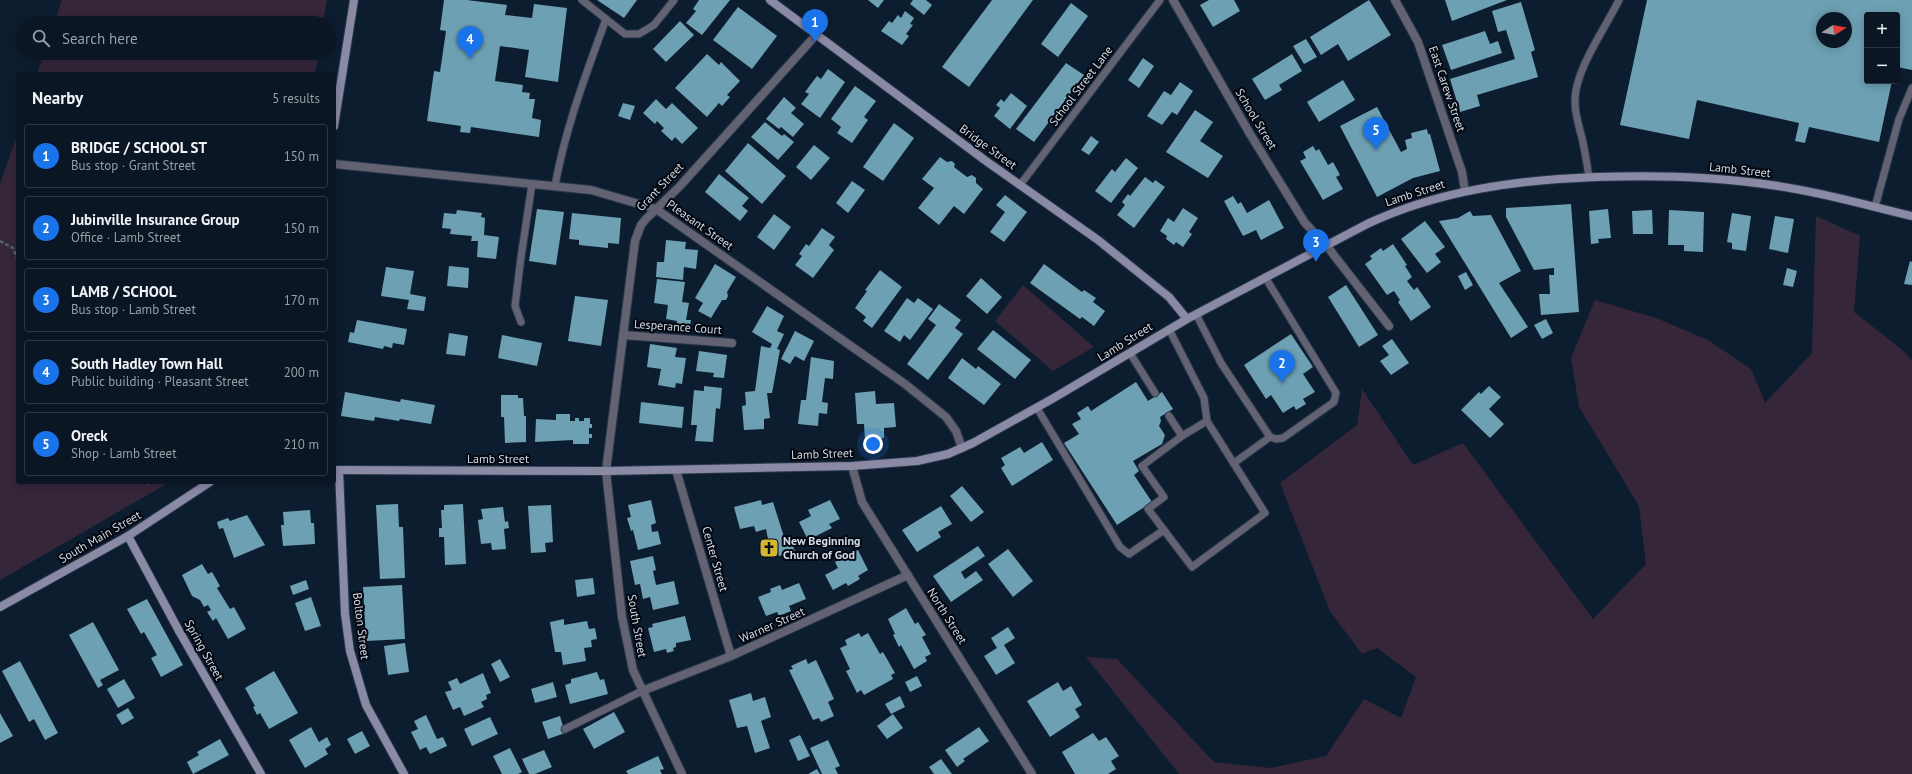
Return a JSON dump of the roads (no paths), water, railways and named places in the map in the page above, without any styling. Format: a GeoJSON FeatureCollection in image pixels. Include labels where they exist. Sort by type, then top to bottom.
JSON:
{"type":"FeatureCollection","features":[{"type":"Feature","properties":{"kind":"main road"},"geometry":{"type":"LineString","coordinates":[[336,113],[354,0]]}},
{"type":"Feature","properties":{"kind":"main road","name":"Bridge Street"},"geometry":{"type":"LineString","coordinates":[[770,0],[1020,185],[1098,240],[1169,297],[1186,319]]}},
{"type":"Feature","properties":{"kind":"main road","name":"Lamb Street"},"geometry":{"type":"LineString","coordinates":[[336,470],[606,471],[852,466],[918,461],[948,454],[1037,408],[1186,319],[1326,245],[1389,214],[1432,199],[1465,191],[1510,184],[1589,177],[1675,176],[1739,181],[1803,190],[1912,216]]}},
{"type":"Feature","properties":{"kind":"main road","name":"Bolton Street"},"geometry":{"type":"LineString","coordinates":[[336,470],[345,614],[350,651],[366,705],[404,774]]}},
{"type":"Feature","properties":{"kind":"main road","name":"South Main Street"},"geometry":{"type":"LineString","coordinates":[[0,608],[128,536],[207,484]]}},
{"type":"Feature","properties":{"kind":"main road","name":"Spring Street"},"geometry":{"type":"LineString","coordinates":[[128,536],[179,631],[261,774]]}},
{"type":"Feature","properties":{"kind":"street","name":"School Street"},"geometry":{"type":"LineString","coordinates":[[1173,0],[1250,134],[1301,217],[1326,245],[1389,326]]}},
{"type":"Feature","properties":{"kind":"street","name":"East Carew Street"},"geometry":{"type":"LineString","coordinates":[[1395,0],[1418,42],[1462,172],[1465,191]]}},
{"type":"Feature","properties":{"kind":"street","name":"Grant Street"},"geometry":{"type":"LineString","coordinates":[[606,471],[635,241],[641,225],[656,208],[680,186],[816,34]]}},
{"type":"Feature","properties":{"kind":"street","name":"Pleasant Street"},"geometry":{"type":"LineString","coordinates":[[336,164],[591,190],[656,208],[905,384],[946,417],[956,431],[962,448]]}},
{"type":"Feature","properties":{"kind":"street","name":"Lesperance Court"},"geometry":{"type":"LineString","coordinates":[[623,335],[732,343]]}},
{"type":"Feature","properties":{"kind":"street","name":"North Street"},"geometry":{"type":"LineString","coordinates":[[852,466],[862,502],[1032,774]]}},
{"type":"Feature","properties":{"kind":"street","name":"Center Street"},"geometry":{"type":"LineString","coordinates":[[676,470],[731,656]]}},
{"type":"Feature","properties":{"kind":"street","name":"South Street"},"geometry":{"type":"LineString","coordinates":[[606,471],[622,617],[633,670],[682,774]]}},
{"type":"Feature","properties":{"kind":"street","name":"Warner Street"},"geometry":{"type":"LineString","coordinates":[[642,691],[731,656],[908,575]]}},
{"type":"Feature","properties":{"kind":"lane"},"geometry":{"type":"LineString","coordinates":[[582,0],[625,34],[639,34],[654,25],[674,0]]}},
{"type":"Feature","properties":{"kind":"lane","name":"School Street Lane"},"geometry":{"type":"LineString","coordinates":[[1020,185],[1160,0]]}},
{"type":"Feature","properties":{"kind":"lane"},"geometry":{"type":"LineString","coordinates":[[1589,177],[1582,137],[1576,117],[1574,101],[1576,87],[1580,72],[1619,0]]}},
{"type":"Feature","properties":{"kind":"lane"},"geometry":{"type":"LineString","coordinates":[[555,186],[560,156],[575,106],[606,19]]}},
{"type":"Feature","properties":{"kind":"lane"},"geometry":{"type":"LineString","coordinates":[[1875,207],[1900,118],[1912,88]]}},
{"type":"Feature","properties":{"kind":"lane"},"geometry":{"type":"LineString","coordinates":[[521,322],[515,306],[520,257],[532,184]]}},
{"type":"Feature","properties":{"kind":"lane"},"geometry":{"type":"LineString","coordinates":[[1196,314],[1221,363],[1270,437],[1276,439],[1283,438],[1334,402],[1336,397],[1335,390],[1265,277]]}},
{"type":"Feature","properties":{"kind":"lane"},"geometry":{"type":"LineString","coordinates":[[1169,329],[1204,398],[1207,421],[1265,514],[1192,567],[1148,509],[1164,497],[1142,466],[1182,436],[1207,421]]}},
{"type":"Feature","properties":{"kind":"lane"},"geometry":{"type":"LineString","coordinates":[[1130,353],[1155,393]]}},
{"type":"Feature","properties":{"kind":"lane"},"geometry":{"type":"LineString","coordinates":[[1037,408],[1120,547],[1129,554],[1164,530]]}},
{"type":"Feature","properties":{"kind":"lane"},"geometry":{"type":"LineString","coordinates":[[1169,416],[1182,436]]}},
{"type":"Feature","properties":{"kind":"lane"},"geometry":{"type":"LineString","coordinates":[[1234,463],[1270,437]]}},
{"type":"Feature","properties":{"kind":"lane"},"geometry":{"type":"LineString","coordinates":[[565,729],[642,691]]}},
{"type":"Feature","properties":{"kind":"place","name":"BRIDGE / SCHOOL ST"},"geometry":{"type":"Point","coordinates":[815,42]}},
{"type":"Feature","properties":{"kind":"place","name":"South Hadley Town Hall"},"geometry":{"type":"Point","coordinates":[470,59]}},
{"type":"Feature","properties":{"kind":"place","name":"Oreck"},"geometry":{"type":"Point","coordinates":[1376,150]}},
{"type":"Feature","properties":{"kind":"place","name":"LAMB / SCHOOL"},"geometry":{"type":"Point","coordinates":[1316,262]}},
{"type":"Feature","properties":{"kind":"place","name":"Jubinville Insurance Group"},"geometry":{"type":"Point","coordinates":[1282,383]}},
{"type":"Feature","properties":{"kind":"place","name":"New Beginning Church of God"},"geometry":{"type":"Point","coordinates":[769,548]}}]}
